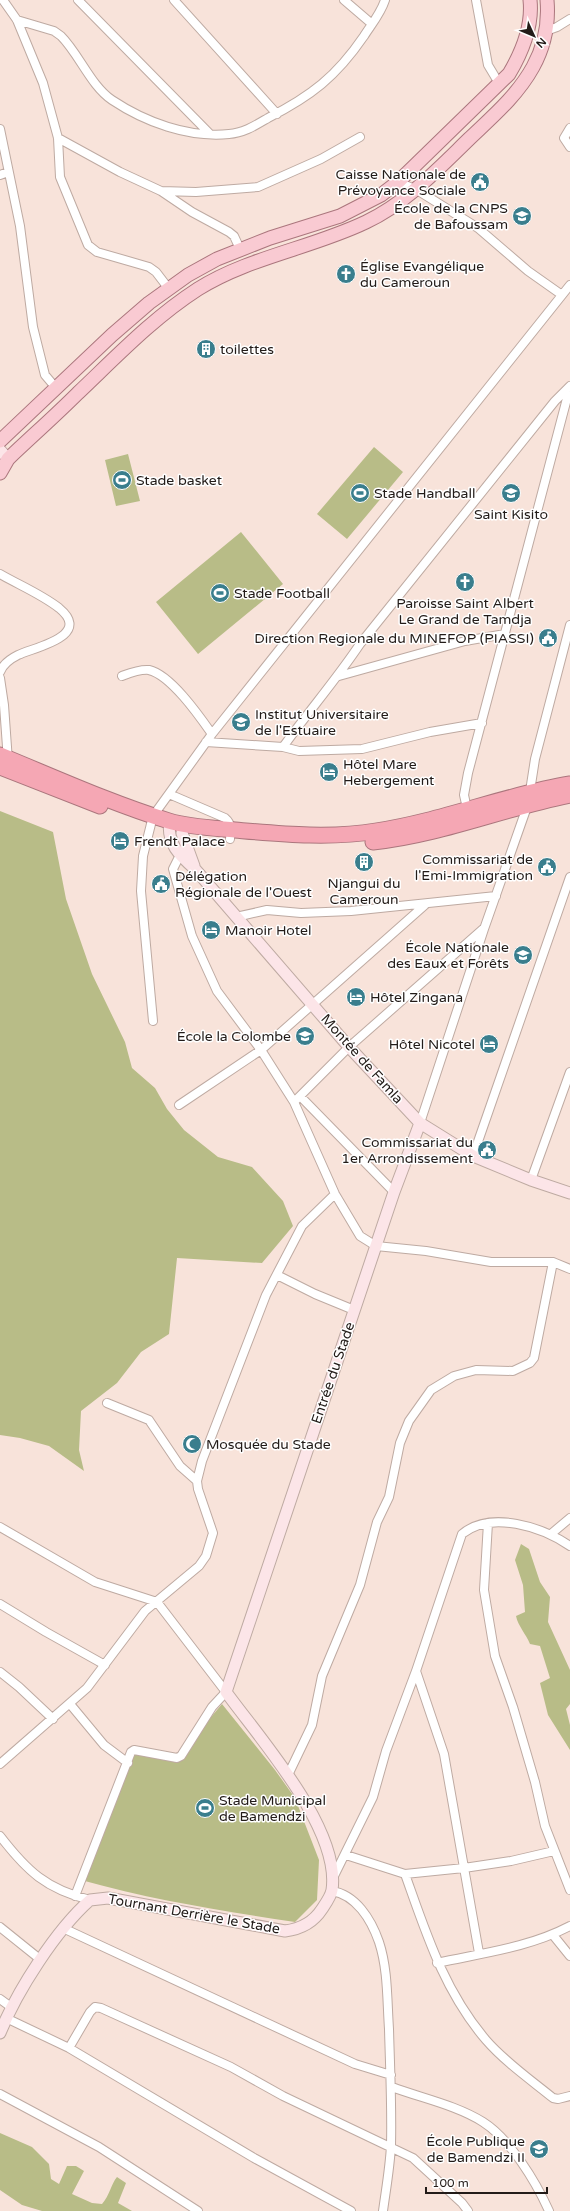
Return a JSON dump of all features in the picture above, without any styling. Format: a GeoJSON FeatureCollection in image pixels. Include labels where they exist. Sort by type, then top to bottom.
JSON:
{"type":"FeatureCollection","features":[{"type":"Feature","properties":{"kind":"highway"},"geometry":{"type":"LineString","coordinates":[[4,762],[77,798],[151,820],[176,827],[289,843],[356,843],[411,836],[468,815],[529,798],[570,784]]}},
{"type":"Feature","properties":{"kind":"highway"},"geometry":{"type":"LineString","coordinates":[[529,798],[570,795]]}},
{"type":"Feature","properties":{"kind":"main road"},"geometry":{"type":"LineString","coordinates":[[0,441],[112,335],[149,303],[169,289],[200,269],[240,249],[340,216],[362,206],[398,182],[500,85],[509,74],[520,56],[527,36],[531,11],[530,0]]}},
{"type":"Feature","properties":{"kind":"main road"},"geometry":{"type":"LineString","coordinates":[[0,473],[4,454],[160,317],[199,289],[245,266],[368,221],[416,190],[516,92],[533,67],[546,30],[548,13],[547,0]]}},
{"type":"Feature","properties":{"kind":"street"},"geometry":{"type":"LineString","coordinates":[[4,0],[17,20],[43,82],[58,138],[60,177],[82,234],[88,245],[97,252],[149,267],[156,272],[169,289]]}},
{"type":"Feature","properties":{"kind":"street"},"geometry":{"type":"LineString","coordinates":[[78,0],[209,133]]}},
{"type":"Feature","properties":{"kind":"street"},"geometry":{"type":"LineString","coordinates":[[174,0],[277,114]]}},
{"type":"Feature","properties":{"kind":"street"},"geometry":{"type":"LineString","coordinates":[[344,0],[372,24]]}},
{"type":"Feature","properties":{"kind":"street"},"geometry":{"type":"LineString","coordinates":[[17,20],[54,31],[61,36],[101,91],[111,100],[133,113],[175,129],[209,133],[238,132],[277,114],[311,94],[332,76],[347,60],[372,24],[385,0]]}},
{"type":"Feature","properties":{"kind":"street"},"geometry":{"type":"LineString","coordinates":[[476,0],[488,65],[500,85]]}},
{"type":"Feature","properties":{"kind":"street"},"geometry":{"type":"LineString","coordinates":[[546,30],[558,27],[570,19]]}},
{"type":"Feature","properties":{"kind":"street"},"geometry":{"type":"LineString","coordinates":[[570,128],[564,138],[570,147]]}},
{"type":"Feature","properties":{"kind":"street"},"geometry":{"type":"LineString","coordinates":[[0,129],[4,174],[20,226],[33,327],[45,375],[56,388]]}},
{"type":"Feature","properties":{"kind":"street"},"geometry":{"type":"LineString","coordinates":[[161,191],[196,192],[258,187],[321,159],[360,137]]}},
{"type":"Feature","properties":{"kind":"street"},"geometry":{"type":"LineString","coordinates":[[58,138],[120,172],[161,191],[192,212],[229,232],[234,236],[240,249]]}},
{"type":"Feature","properties":{"kind":"street"},"geometry":{"type":"LineString","coordinates":[[398,182],[416,190],[478,228],[528,271],[562,295]]}},
{"type":"Feature","properties":{"kind":"street"},"geometry":{"type":"LineString","coordinates":[[153,1021],[142,907],[143,856],[151,820],[212,734],[570,285]]}},
{"type":"Feature","properties":{"kind":"street"},"geometry":{"type":"LineString","coordinates":[[468,815],[464,801],[465,786],[570,387]]}},
{"type":"Feature","properties":{"kind":"street"},"geometry":{"type":"LineString","coordinates":[[283,747],[300,722],[339,676],[365,638],[555,401],[570,387]]}},
{"type":"Feature","properties":{"kind":"street"},"geometry":{"type":"LineString","coordinates":[[0,574],[60,609],[70,620],[70,624],[63,636],[17,656],[4,665],[0,672]]}},
{"type":"Feature","properties":{"kind":"street"},"geometry":{"type":"LineString","coordinates":[[420,1123],[484,928],[529,798],[535,759],[570,625]]}},
{"type":"Feature","properties":{"kind":"street"},"geometry":{"type":"LineString","coordinates":[[339,676],[465,641],[505,634]]}},
{"type":"Feature","properties":{"kind":"street"},"geometry":{"type":"LineString","coordinates":[[122,676],[136,671],[149,670],[159,676],[184,697],[212,734]]}},
{"type":"Feature","properties":{"kind":"street"},"geometry":{"type":"LineString","coordinates":[[0,678],[4,762]]}},
{"type":"Feature","properties":{"kind":"street"},"geometry":{"type":"LineString","coordinates":[[206,742],[283,747],[299,751],[362,749],[430,732],[482,723]]}},
{"type":"Feature","properties":{"kind":"street"},"geometry":{"type":"LineString","coordinates":[[168,794],[225,818],[230,823],[231,834]]}},
{"type":"Feature","properties":{"kind":"street","name":"Montée de Famla"},"geometry":{"type":"LineString","coordinates":[[176,827],[173,845],[185,856],[349,1047],[420,1123],[473,1156],[530,1180],[570,1193]]}},
{"type":"Feature","properties":{"kind":"street"},"geometry":{"type":"LineString","coordinates":[[185,856],[176,862],[172,869],[192,936],[224,1002],[261,1050],[294,1102],[335,1194],[360,1236],[376,1246],[491,1262],[553,1262],[570,1269]]}},
{"type":"Feature","properties":{"kind":"street"},"geometry":{"type":"LineString","coordinates":[[473,1156],[570,877]]}},
{"type":"Feature","properties":{"kind":"street"},"geometry":{"type":"LineString","coordinates":[[236,917],[267,910],[308,913],[351,911],[496,896]]}},
{"type":"Feature","properties":{"kind":"street"},"geometry":{"type":"LineString","coordinates":[[179,1105],[261,1050],[426,904]]}},
{"type":"Feature","properties":{"kind":"street"},"geometry":{"type":"LineString","coordinates":[[294,1102],[349,1047],[484,928]]}},
{"type":"Feature","properties":{"kind":"street"},"geometry":{"type":"LineString","coordinates":[[530,1180],[567,1091],[570,1072]]}},
{"type":"Feature","properties":{"kind":"street"},"geometry":{"type":"LineString","coordinates":[[300,1096],[394,1192]]}},
{"type":"Feature","properties":{"kind":"street","name":"Entrée du Stade"},"geometry":{"type":"LineString","coordinates":[[226,1692],[394,1192],[420,1123]]}},
{"type":"Feature","properties":{"kind":"street"},"geometry":{"type":"LineString","coordinates":[[0,1764],[70,1704],[94,1680],[141,1616],[199,1566],[211,1543],[213,1533],[212,1524],[198,1489],[197,1481],[211,1437],[266,1295],[302,1226],[335,1194]]}},
{"type":"Feature","properties":{"kind":"street"},"geometry":{"type":"LineString","coordinates":[[288,1775],[312,1725],[322,1676],[360,1585],[377,1522],[389,1497],[404,1432],[431,1390],[454,1376],[476,1370],[513,1372],[530,1363],[534,1358],[553,1262]]}},
{"type":"Feature","properties":{"kind":"street"},"geometry":{"type":"LineString","coordinates":[[277,1275],[315,1294],[354,1310]]}},
{"type":"Feature","properties":{"kind":"street"},"geometry":{"type":"LineString","coordinates":[[107,1403],[149,1420],[180,1466],[197,1481]]}},
{"type":"Feature","properties":{"kind":"street"},"geometry":{"type":"LineString","coordinates":[[551,1534],[570,1518]]}},
{"type":"Feature","properties":{"kind":"street"},"geometry":{"type":"LineString","coordinates":[[332,1885],[373,1797],[391,1736],[416,1671],[462,1534],[478,1524],[488,1523],[523,1525],[551,1534],[570,1546]]}},
{"type":"Feature","properties":{"kind":"street"},"geometry":{"type":"LineString","coordinates":[[488,1523],[484,1590],[495,1656],[513,1707],[535,1782],[545,1826],[570,1890]]}},
{"type":"Feature","properties":{"kind":"street"},"geometry":{"type":"LineString","coordinates":[[0,1527],[95,1582],[157,1602],[288,1775],[308,1806],[319,1830],[330,1864],[332,1885]]}},
{"type":"Feature","properties":{"kind":"street"},"geometry":{"type":"LineString","coordinates":[[0,1604],[46,1632],[105,1664]]}},
{"type":"Feature","properties":{"kind":"street"},"geometry":{"type":"LineString","coordinates":[[416,1671],[444,1754],[479,1953]]}},
{"type":"Feature","properties":{"kind":"street"},"geometry":{"type":"LineString","coordinates":[[0,1672],[19,1686],[53,1719]]}},
{"type":"Feature","properties":{"kind":"street"},"geometry":{"type":"LineString","coordinates":[[76,1896],[131,1752],[134,1750],[177,1758],[184,1754],[212,1707],[226,1692]]}},
{"type":"Feature","properties":{"kind":"street"},"geometry":{"type":"LineString","coordinates":[[70,1704],[104,1745],[128,1763]]}},
{"type":"Feature","properties":{"kind":"street"},"geometry":{"type":"LineString","coordinates":[[0,1836],[14,1853],[45,1883],[76,1896],[90,1900]]}},
{"type":"Feature","properties":{"kind":"street"},"geometry":{"type":"LineString","coordinates":[[346,1855],[404,1874],[464,1868],[511,1861],[554,1851]]}},
{"type":"Feature","properties":{"kind":"street"},"geometry":{"type":"LineString","coordinates":[[404,1874],[437,1963],[454,1995],[486,2040],[553,2098],[558,2099],[570,2096]]}},
{"type":"Feature","properties":{"kind":"street"},"geometry":{"type":"LineString","coordinates":[[332,1885],[350,1897],[358,1905],[378,1941],[387,1994],[392,2087],[391,2146],[384,2211]]}},
{"type":"Feature","properties":{"kind":"street","name":"Tournant Derrière le Stade"},"geometry":{"type":"LineString","coordinates":[[0,2033],[11,2007],[41,1960],[90,1900],[108,1898],[285,1931],[304,1927],[312,1921],[319,1913],[332,1885]]}},
{"type":"Feature","properties":{"kind":"street"},"geometry":{"type":"LineString","coordinates":[[437,1963],[516,1946],[553,1935],[570,1926]]}},
{"type":"Feature","properties":{"kind":"street"},"geometry":{"type":"LineString","coordinates":[[0,1927],[41,1960]]}},
{"type":"Feature","properties":{"kind":"street"},"geometry":{"type":"LineString","coordinates":[[65,1929],[355,2064],[391,2075]]}},
{"type":"Feature","properties":{"kind":"street"},"geometry":{"type":"LineString","coordinates":[[553,1935],[570,1956]]}},
{"type":"Feature","properties":{"kind":"street"},"geometry":{"type":"LineString","coordinates":[[0,1999],[11,2007]]}},
{"type":"Feature","properties":{"kind":"street"},"geometry":{"type":"LineString","coordinates":[[69,2048],[90,2012],[95,2007],[101,2008],[230,2067],[283,2096],[391,2146],[413,2158],[429,2170],[468,2211]]}},
{"type":"Feature","properties":{"kind":"street"},"geometry":{"type":"LineString","coordinates":[[6,2018],[69,2048],[254,2158],[351,2211]]}},
{"type":"Feature","properties":{"kind":"street"},"geometry":{"type":"LineString","coordinates":[[392,2087],[482,2121],[497,2132],[539,2190],[550,2211]]}},
{"type":"Feature","properties":{"kind":"street"},"geometry":{"type":"LineString","coordinates":[[0,2094],[99,2147],[198,2211]]}},
{"type":"Feature","properties":{"kind":"green space","name":"Stade Handball"},"geometry":{"type":"Polygon","coordinates":[[[374,447],[403,472],[347,539],[317,514],[374,447]]]}},
{"type":"Feature","properties":{"kind":"green space","name":"Stade basket"},"geometry":{"type":"Polygon","coordinates":[[[128,454],[140,501],[116,506],[105,460],[128,454]]]}},
{"type":"Feature","properties":{"kind":"green space","name":"Stade Football"},"geometry":{"type":"Polygon","coordinates":[[[241,532],[283,584],[198,654],[156,602],[241,532]]]}},
{"type":"Feature","properties":{"kind":"green space"},"geometry":{"type":"Polygon","coordinates":[[[0,811],[53,832],[66,899],[92,974],[125,1042],[132,1068],[155,1088],[167,1109],[184,1130],[218,1157],[252,1167],[283,1201],[293,1226],[262,1263],[177,1258],[169,1334],[141,1352],[117,1383],[81,1411],[79,1450],[84,1471],[49,1446],[20,1438],[0,1435],[0,811]]]}},
{"type":"Feature","properties":{"kind":"green space"},"geometry":{"type":"Polygon","coordinates":[[[521,1544],[529,1549],[540,1582],[550,1597],[548,1622],[570,1670],[570,1704],[566,1709],[570,1725],[570,1750],[548,1715],[540,1683],[550,1678],[540,1646],[530,1644],[518,1623],[516,1616],[525,1612],[523,1585],[515,1560],[521,1544]]]}},
{"type":"Feature","properties":{"kind":"green space","name":"Stade Municipal de Bamendzi"},"geometry":{"type":"Polygon","coordinates":[[[222,1704],[275,1770],[295,1798],[319,1860],[317,1900],[295,1922],[161,1899],[81,1880],[133,1752],[175,1760],[222,1704]]]}},
{"type":"Feature","properties":{"kind":"green space"},"geometry":{"type":"Polygon","coordinates":[[[0,2133],[32,2147],[49,2164],[51,2179],[59,2184],[67,2166],[76,2166],[84,2171],[72,2194],[92,2203],[102,2204],[117,2177],[126,2183],[118,2203],[132,2211],[42,2211],[22,2205],[0,2190],[0,2133]]]}},
{"type":"Feature","properties":{"kind":"place","name":"Caisse Nationale de Prévoyance Sociale"},"geometry":{"type":"Point","coordinates":[480,182]}},
{"type":"Feature","properties":{"kind":"place","name":"École de la CNPS de Bafoussam"},"geometry":{"type":"Point","coordinates":[522,216]}},
{"type":"Feature","properties":{"kind":"place","name":"Église Evangélique du Cameroun"},"geometry":{"type":"Point","coordinates":[346,274]}},
{"type":"Feature","properties":{"kind":"place","name":"toilettes"},"geometry":{"type":"Point","coordinates":[206,349]}},
{"type":"Feature","properties":{"kind":"place","name":"Stade basket"},"geometry":{"type":"Point","coordinates":[122,480]}},
{"type":"Feature","properties":{"kind":"place","name":"Stade Handball"},"geometry":{"type":"Point","coordinates":[360,493]}},
{"type":"Feature","properties":{"kind":"place","name":"Saint Kisito"},"geometry":{"type":"Point","coordinates":[511,493]}},
{"type":"Feature","properties":{"kind":"place","name":"Paroisse Saint Albert Le Grand de Tamdja"},"geometry":{"type":"Point","coordinates":[465,582]}},
{"type":"Feature","properties":{"kind":"place","name":"Stade Football"},"geometry":{"type":"Point","coordinates":[220,593]}},
{"type":"Feature","properties":{"kind":"place","name":"Direction Regionale du MINEFOP (PIASSI)"},"geometry":{"type":"Point","coordinates":[548,638]}},
{"type":"Feature","properties":{"kind":"place","name":"Institut Universitaire de l'Estuaire"},"geometry":{"type":"Point","coordinates":[241,722]}},
{"type":"Feature","properties":{"kind":"place","name":"Hôtel Mare Hebergement"},"geometry":{"type":"Point","coordinates":[329,772]}},
{"type":"Feature","properties":{"kind":"place","name":"Frendt Palace"},"geometry":{"type":"Point","coordinates":[120,841]}},
{"type":"Feature","properties":{"kind":"place","name":"Njangui du Cameroun"},"geometry":{"type":"Point","coordinates":[364,862]}},
{"type":"Feature","properties":{"kind":"place","name":"Commissariat de l'Emi-Immigration"},"geometry":{"type":"Point","coordinates":[547,867]}},
{"type":"Feature","properties":{"kind":"place","name":"Délégation Régionale de l'Ouest"},"geometry":{"type":"Point","coordinates":[161,884]}},
{"type":"Feature","properties":{"kind":"place","name":"Manoir Hotel"},"geometry":{"type":"Point","coordinates":[211,930]}},
{"type":"Feature","properties":{"kind":"place","name":"École Nationale des Eaux et Forêts"},"geometry":{"type":"Point","coordinates":[523,955]}},
{"type":"Feature","properties":{"kind":"place","name":"Hôtel Zingana"},"geometry":{"type":"Point","coordinates":[356,997]}},
{"type":"Feature","properties":{"kind":"place","name":"École la Colombe"},"geometry":{"type":"Point","coordinates":[305,1036]}},
{"type":"Feature","properties":{"kind":"place","name":"Hôtel Nicotel"},"geometry":{"type":"Point","coordinates":[489,1044]}},
{"type":"Feature","properties":{"kind":"place","name":"Commissariat du 1er Arrondissement"},"geometry":{"type":"Point","coordinates":[487,1150]}},
{"type":"Feature","properties":{"kind":"place","name":"Mosquée du Stade"},"geometry":{"type":"Point","coordinates":[192,1444]}},
{"type":"Feature","properties":{"kind":"place","name":"Stade Municipal de Bamendzi"},"geometry":{"type":"Point","coordinates":[205,1808]}},
{"type":"Feature","properties":{"kind":"place","name":"École Publique de Bamendzi II"},"geometry":{"type":"Point","coordinates":[539,2149]}}]}
